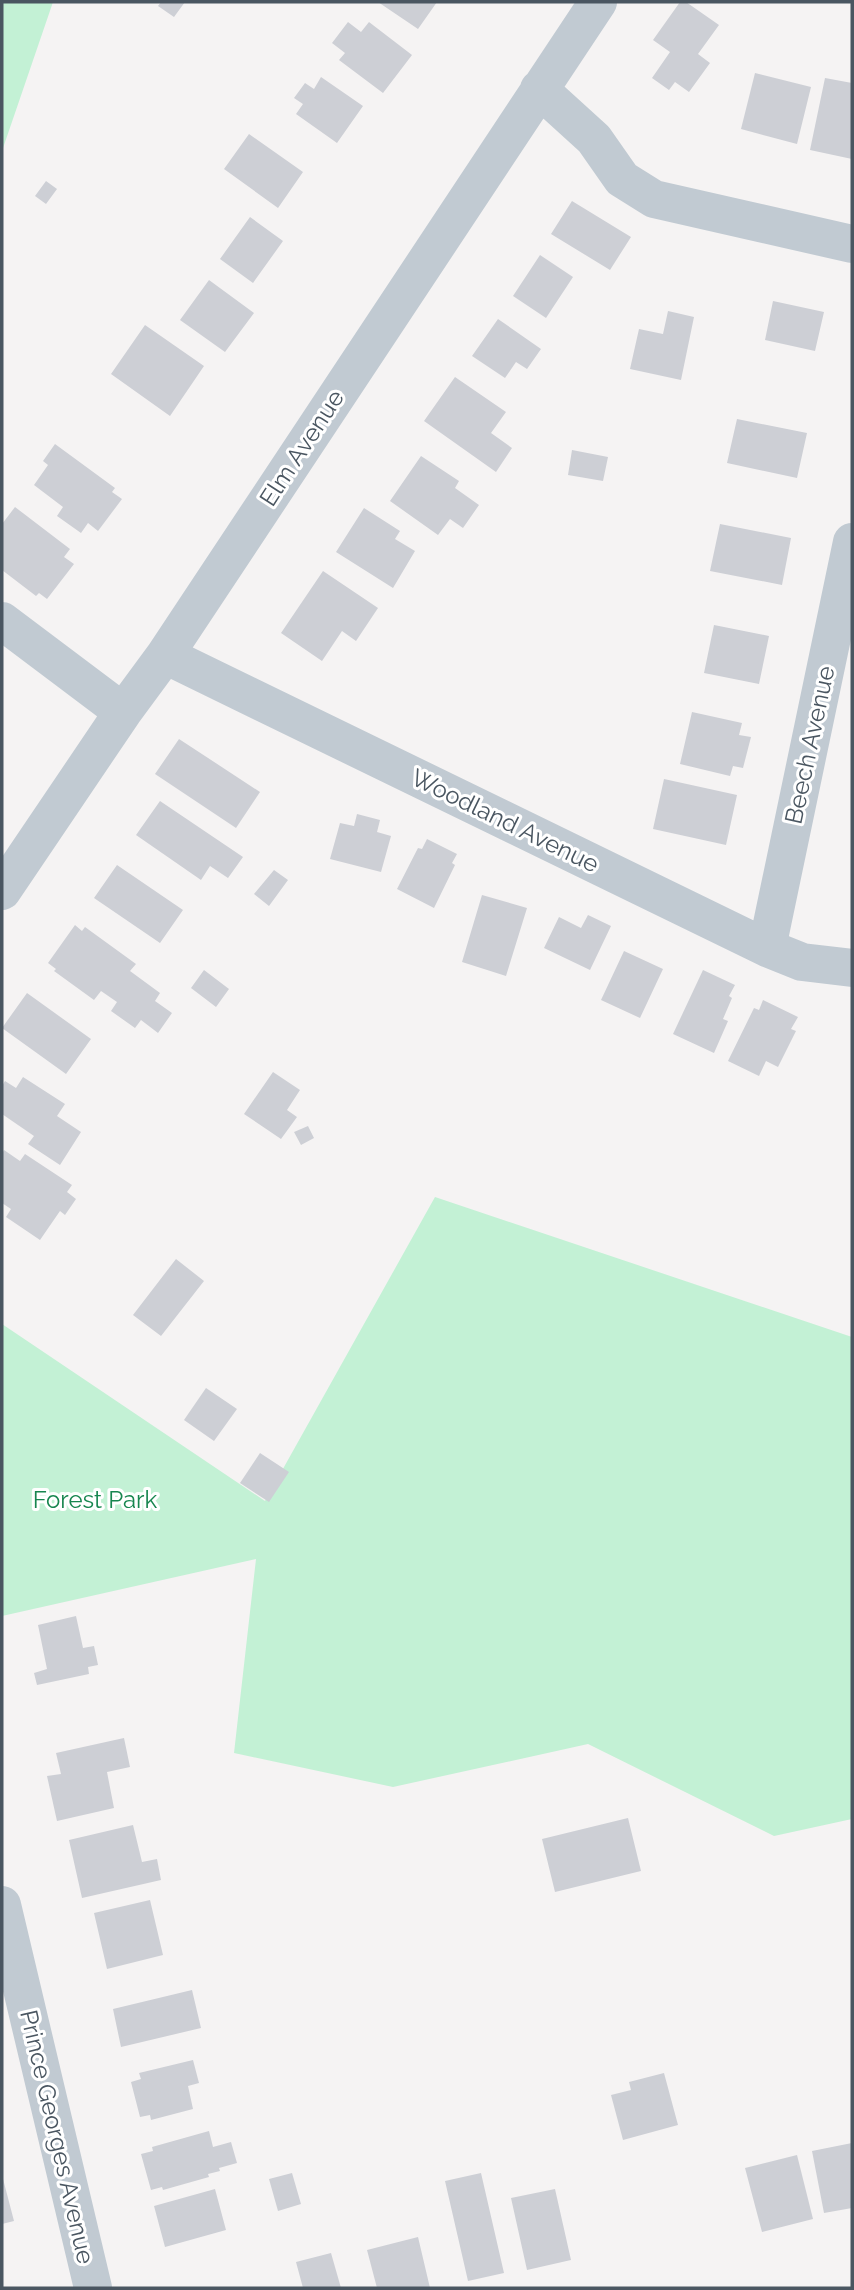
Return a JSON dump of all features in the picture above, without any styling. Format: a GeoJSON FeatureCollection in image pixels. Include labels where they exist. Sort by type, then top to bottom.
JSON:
{"type":"FeatureCollection","features":[{"type":"Feature","properties":{"kind":"street","name":"Elm Avenue"},"geometry":{"type":"LineString","coordinates":[[2,891],[123,712],[165,655],[598,2]]}},
{"type":"Feature","properties":{"kind":"street"},"geometry":{"type":"LineString","coordinates":[[539,89],[594,139],[622,179],[654,198],[852,244]]}},
{"type":"Feature","properties":{"kind":"street","name":"Beech Avenue"},"geometry":{"type":"LineString","coordinates":[[767,948],[852,542]]}},
{"type":"Feature","properties":{"kind":"street"},"geometry":{"type":"LineString","coordinates":[[2,621],[123,712]]}},
{"type":"Feature","properties":{"kind":"street","name":"Woodland Avenue"},"geometry":{"type":"LineString","coordinates":[[165,655],[767,948],[802,962],[852,968]]}},
{"type":"Feature","properties":{"kind":"street","name":"Prince Georges Avenue"},"geometry":{"type":"LineString","coordinates":[[2,1905],[93,2288]]}},
{"type":"Feature","properties":{"kind":"green space"},"geometry":{"type":"Polygon","coordinates":[[[2,2],[53,2],[2,151],[2,2]]]}},
{"type":"Feature","properties":{"kind":"green space","name":"Forest Park"},"geometry":{"type":"Polygon","coordinates":[[[435,1197],[852,1337],[852,1819],[774,1836],[588,1744],[393,1787],[234,1753],[256,1559],[2,1616],[2,1324],[265,1501],[435,1197]]]}},
{"type":"Feature","properties":{"kind":"building"},"geometry":{"type":"Polygon","coordinates":[[[161,2],[185,2],[174,17],[158,6],[161,2]]]}},
{"type":"Feature","properties":{"kind":"building"},"geometry":{"type":"Polygon","coordinates":[[[378,2],[437,2],[418,29],[378,2]]]}},
{"type":"Feature","properties":{"kind":"building"},"geometry":{"type":"Polygon","coordinates":[[[680,2],[686,2],[719,25],[698,54],[710,63],[689,92],[675,82],[669,90],[652,78],[670,52],[653,40],[680,2]]]}},
{"type":"Feature","properties":{"kind":"building"},"geometry":{"type":"Polygon","coordinates":[[[348,22],[361,32],[369,22],[412,55],[383,93],[339,60],[345,53],[332,43],[348,22]]]}},
{"type":"Feature","properties":{"kind":"building"},"geometry":{"type":"Polygon","coordinates":[[[755,73],[811,87],[797,144],[741,129],[755,73]]]}},
{"type":"Feature","properties":{"kind":"building"},"geometry":{"type":"Polygon","coordinates":[[[321,77],[363,106],[337,143],[296,114],[303,104],[294,98],[305,83],[314,89],[321,77]]]}},
{"type":"Feature","properties":{"kind":"building"},"geometry":{"type":"Polygon","coordinates":[[[825,78],[852,83],[852,159],[810,150],[825,78]]]}},
{"type":"Feature","properties":{"kind":"building"},"geometry":{"type":"Polygon","coordinates":[[[249,134],[303,172],[278,208],[224,169],[249,134]]]}},
{"type":"Feature","properties":{"kind":"building"},"geometry":{"type":"Polygon","coordinates":[[[46,181],[57,189],[46,204],[35,196],[46,181]]]}},
{"type":"Feature","properties":{"kind":"building"},"geometry":{"type":"Polygon","coordinates":[[[572,201],[631,237],[610,270],[551,234],[572,201]]]}},
{"type":"Feature","properties":{"kind":"building"},"geometry":{"type":"Polygon","coordinates":[[[250,217],[283,241],[253,283],[220,259],[250,217]]]}},
{"type":"Feature","properties":{"kind":"building"},"geometry":{"type":"Polygon","coordinates":[[[540,255],[573,277],[546,318],[513,296],[540,255]]]}},
{"type":"Feature","properties":{"kind":"building"},"geometry":{"type":"Polygon","coordinates":[[[209,280],[254,313],[225,352],[180,320],[209,280]]]}},
{"type":"Feature","properties":{"kind":"building"},"geometry":{"type":"Polygon","coordinates":[[[773,301],[824,312],[815,351],[765,340],[773,301]]]}},
{"type":"Feature","properties":{"kind":"building"},"geometry":{"type":"Polygon","coordinates":[[[668,311],[694,317],[681,380],[630,369],[639,329],[663,334],[668,311]]]}},
{"type":"Feature","properties":{"kind":"building"},"geometry":{"type":"Polygon","coordinates":[[[498,319],[541,349],[527,369],[516,362],[505,378],[472,356],[498,319]]]}},
{"type":"Feature","properties":{"kind":"building"},"geometry":{"type":"Polygon","coordinates":[[[145,325],[204,366],[170,416],[111,374],[145,325]]]}},
{"type":"Feature","properties":{"kind":"building"},"geometry":{"type":"Polygon","coordinates":[[[455,377],[506,412],[491,433],[512,448],[496,472],[424,421],[455,377]]]}},
{"type":"Feature","properties":{"kind":"building"},"geometry":{"type":"Polygon","coordinates":[[[737,419],[807,433],[797,478],[727,463],[737,419]]]}},
{"type":"Feature","properties":{"kind":"building"},"geometry":{"type":"Polygon","coordinates":[[[55,444],[115,488],[112,492],[122,499],[98,531],[88,523],[81,533],[57,516],[63,507],[34,485],[48,465],[43,461],[55,444]]]}},
{"type":"Feature","properties":{"kind":"building"},"geometry":{"type":"Polygon","coordinates":[[[572,450],[608,457],[603,481],[568,475],[572,450]]]}},
{"type":"Feature","properties":{"kind":"building"},"geometry":{"type":"Polygon","coordinates":[[[421,456],[459,481],[455,488],[479,505],[463,528],[450,519],[438,535],[390,501],[421,456]]]}},
{"type":"Feature","properties":{"kind":"building"},"geometry":{"type":"Polygon","coordinates":[[[15,507],[70,549],[64,557],[74,564],[47,599],[39,593],[36,596],[2,570],[2,524],[15,507]]]}},
{"type":"Feature","properties":{"kind":"building"},"geometry":{"type":"Polygon","coordinates":[[[364,508],[400,531],[395,539],[415,551],[393,588],[336,552],[364,508]]]}},
{"type":"Feature","properties":{"kind":"building"},"geometry":{"type":"Polygon","coordinates":[[[720,524],[791,538],[782,585],[710,571],[720,524]]]}},
{"type":"Feature","properties":{"kind":"building"},"geometry":{"type":"Polygon","coordinates":[[[323,571],[378,608],[356,641],[342,631],[322,661],[281,633],[323,571]]]}},
{"type":"Feature","properties":{"kind":"building"},"geometry":{"type":"Polygon","coordinates":[[[714,625],[769,636],[759,684],[704,673],[714,625]]]}},
{"type":"Feature","properties":{"kind":"building"},"geometry":{"type":"Polygon","coordinates":[[[692,712],[742,723],[739,735],[751,737],[743,768],[733,766],[730,776],[680,764],[692,712]]]}},
{"type":"Feature","properties":{"kind":"building"},"geometry":{"type":"Polygon","coordinates":[[[179,739],[260,792],[236,828],[155,774],[179,739]]]}},
{"type":"Feature","properties":{"kind":"building"},"geometry":{"type":"Polygon","coordinates":[[[664,779],[737,795],[726,845],[653,829],[664,779]]]}},
{"type":"Feature","properties":{"kind":"building"},"geometry":{"type":"Polygon","coordinates":[[[160,801],[243,857],[228,878],[210,866],[201,880],[136,835],[160,801]]]}},
{"type":"Feature","properties":{"kind":"building"},"geometry":{"type":"Polygon","coordinates":[[[357,814],[380,820],[377,832],[391,836],[381,872],[330,859],[340,823],[354,826],[357,814]]]}},
{"type":"Feature","properties":{"kind":"building"},"geometry":{"type":"Polygon","coordinates":[[[427,839],[457,854],[452,863],[455,865],[434,908],[397,889],[418,848],[422,849],[427,839]]]}},
{"type":"Feature","properties":{"kind":"building"},"geometry":{"type":"Polygon","coordinates":[[[117,865],[183,910],[160,943],[94,898],[117,865]]]}},
{"type":"Feature","properties":{"kind":"building"},"geometry":{"type":"Polygon","coordinates":[[[274,870],[288,880],[269,906],[254,894],[274,870]]]}},
{"type":"Feature","properties":{"kind":"building"},"geometry":{"type":"Polygon","coordinates":[[[482,895],[527,908],[506,976],[462,962],[482,895]]]}},
{"type":"Feature","properties":{"kind":"building"},"geometry":{"type":"Polygon","coordinates":[[[588,915],[611,926],[590,970],[544,948],[559,917],[581,928],[588,915]]]}},
{"type":"Feature","properties":{"kind":"building"},"geometry":{"type":"Polygon","coordinates":[[[75,925],[82,931],[85,927],[136,964],[130,971],[160,993],[155,1001],[172,1013],[158,1033],[141,1020],[135,1028],[111,1011],[117,1002],[101,991],[94,1000],[54,971],[56,969],[48,963],[75,925]]]}},
{"type":"Feature","properties":{"kind":"building"},"geometry":{"type":"Polygon","coordinates":[[[624,951],[663,969],[640,1018],[601,1000],[624,951]]]}},
{"type":"Feature","properties":{"kind":"building"},"geometry":{"type":"Polygon","coordinates":[[[204,970],[229,989],[216,1007],[191,988],[204,970]]]}},
{"type":"Feature","properties":{"kind":"building"},"geometry":{"type":"Polygon","coordinates":[[[703,970],[735,985],[723,1019],[728,1021],[714,1053],[673,1034],[703,970]]]}},
{"type":"Feature","properties":{"kind":"building"},"geometry":{"type":"Polygon","coordinates":[[[27,993],[91,1039],[66,1074],[2,1028],[27,993]]]}},
{"type":"Feature","properties":{"kind":"building"},"geometry":{"type":"Polygon","coordinates":[[[763,1000],[798,1017],[791,1029],[796,1031],[778,1067],[766,1061],[759,1076],[728,1061],[754,1008],[759,1010],[763,1000]]]}},
{"type":"Feature","properties":{"kind":"building"},"geometry":{"type":"Polygon","coordinates":[[[273,1072],[300,1090],[287,1110],[297,1117],[281,1139],[244,1114],[273,1072]]]}},
{"type":"Feature","properties":{"kind":"building"},"geometry":{"type":"Polygon","coordinates":[[[23,1077],[65,1104],[57,1116],[81,1132],[60,1165],[28,1144],[34,1136],[2,1114],[2,1086],[5,1081],[16,1088],[23,1077]]]}},
{"type":"Feature","properties":{"kind":"building"},"geometry":{"type":"Polygon","coordinates":[[[308,1126],[314,1138],[301,1145],[294,1132],[308,1126]]]}},
{"type":"Feature","properties":{"kind":"building"},"geometry":{"type":"Polygon","coordinates":[[[4,1150],[20,1161],[25,1154],[72,1185],[67,1192],[76,1199],[65,1215],[60,1211],[40,1240],[6,1217],[11,1209],[2,1203],[4,1150]]]}},
{"type":"Feature","properties":{"kind":"building"},"geometry":{"type":"Polygon","coordinates":[[[176,1259],[204,1281],[161,1336],[133,1315],[176,1259]]]}},
{"type":"Feature","properties":{"kind":"building"},"geometry":{"type":"Polygon","coordinates":[[[206,1388],[237,1409],[214,1441],[184,1420],[206,1388]]]}},
{"type":"Feature","properties":{"kind":"building"},"geometry":{"type":"Polygon","coordinates":[[[260,1453],[289,1472],[269,1502],[240,1483],[260,1453]]]}},
{"type":"Feature","properties":{"kind":"building"},"geometry":{"type":"Polygon","coordinates":[[[76,1616],[83,1648],[94,1646],[98,1665],[88,1667],[89,1674],[37,1685],[34,1673],[47,1669],[38,1625],[76,1616]]]}},
{"type":"Feature","properties":{"kind":"building"},"geometry":{"type":"Polygon","coordinates":[[[124,1738],[130,1767],[107,1772],[114,1808],[57,1821],[47,1776],[61,1774],[56,1753],[124,1738]]]}},
{"type":"Feature","properties":{"kind":"building"},"geometry":{"type":"Polygon","coordinates":[[[628,1818],[641,1871],[555,1892],[542,1839],[628,1818]]]}},
{"type":"Feature","properties":{"kind":"building"},"geometry":{"type":"Polygon","coordinates":[[[133,1825],[142,1862],[157,1859],[161,1880],[82,1898],[69,1840],[133,1825]]]}},
{"type":"Feature","properties":{"kind":"building"},"geometry":{"type":"Polygon","coordinates":[[[150,1900],[163,1955],[107,1969],[94,1913],[150,1900]]]}},
{"type":"Feature","properties":{"kind":"building"},"geometry":{"type":"Polygon","coordinates":[[[192,1990],[201,2028],[121,2047],[113,2009],[192,1990]]]}},
{"type":"Feature","properties":{"kind":"building"},"geometry":{"type":"Polygon","coordinates":[[[193,2060],[199,2083],[188,2086],[193,2109],[151,2120],[150,2115],[140,2117],[131,2082],[141,2079],[139,2073],[193,2060]]]}},
{"type":"Feature","properties":{"kind":"building"},"geometry":{"type":"Polygon","coordinates":[[[664,2073],[678,2125],[623,2140],[611,2095],[631,2090],[629,2082],[664,2073]]]}},
{"type":"Feature","properties":{"kind":"building"},"geometry":{"type":"Polygon","coordinates":[[[209,2131],[213,2147],[231,2142],[237,2163],[219,2168],[220,2171],[208,2174],[209,2177],[163,2190],[162,2187],[151,2190],[141,2154],[153,2151],[152,2147],[209,2131]]]}},
{"type":"Feature","properties":{"kind":"building"},"geometry":{"type":"Polygon","coordinates":[[[852,2143],[852,2208],[824,2213],[812,2151],[852,2143]]]}},
{"type":"Feature","properties":{"kind":"building"},"geometry":{"type":"Polygon","coordinates":[[[797,2155],[813,2219],[762,2232],[745,2168],[797,2155]]]}},
{"type":"Feature","properties":{"kind":"building"},"geometry":{"type":"Polygon","coordinates":[[[292,2173],[301,2204],[278,2211],[269,2179],[292,2173]]]}},
{"type":"Feature","properties":{"kind":"building"},"geometry":{"type":"Polygon","coordinates":[[[481,2173],[504,2273],[468,2281],[445,2181],[481,2173]]]}},
{"type":"Feature","properties":{"kind":"building"},"geometry":{"type":"Polygon","coordinates":[[[2,2175],[14,2221],[2,2224],[2,2175]]]}},
{"type":"Feature","properties":{"kind":"building"},"geometry":{"type":"Polygon","coordinates":[[[215,2189],[226,2230],[165,2247],[154,2206],[215,2189]]]}},
{"type":"Feature","properties":{"kind":"building"},"geometry":{"type":"Polygon","coordinates":[[[555,2189],[571,2260],[527,2270],[511,2198],[555,2189]]]}},
{"type":"Feature","properties":{"kind":"building"},"geometry":{"type":"Polygon","coordinates":[[[418,2237],[430,2288],[377,2288],[367,2250],[418,2237]]]}},
{"type":"Feature","properties":{"kind":"building"},"geometry":{"type":"Polygon","coordinates":[[[331,2253],[341,2288],[303,2288],[296,2262],[331,2253]]]}}]}
